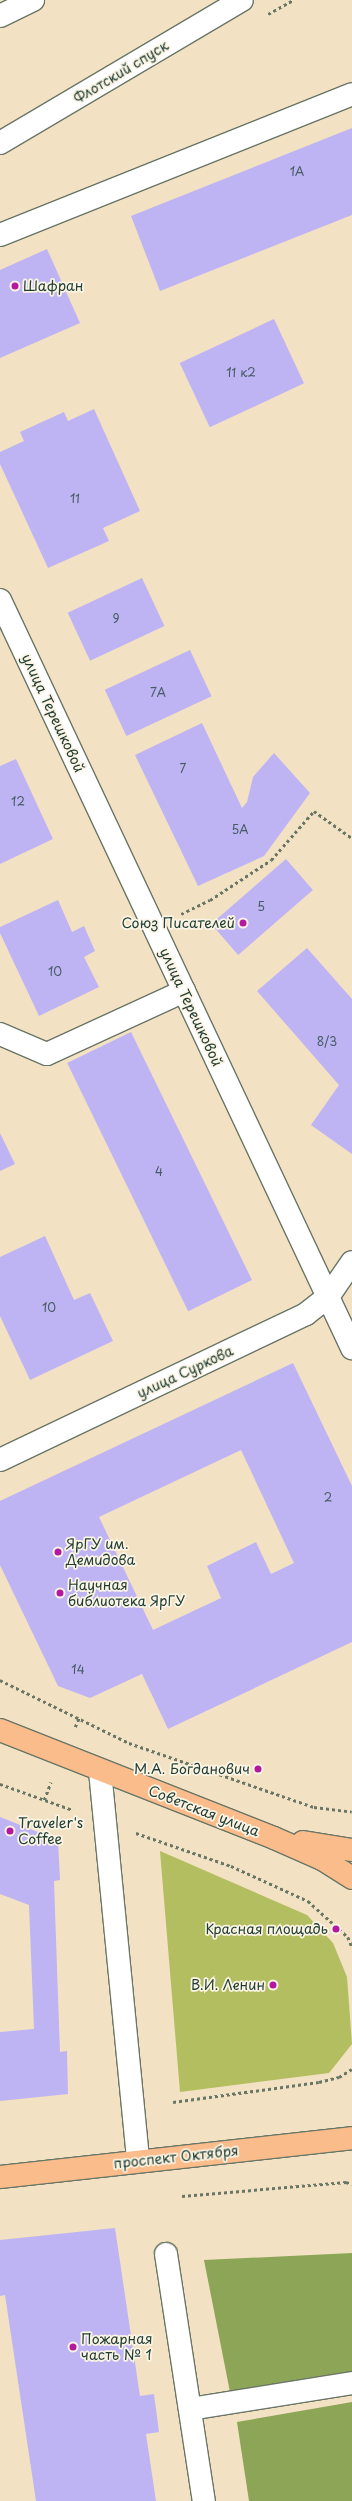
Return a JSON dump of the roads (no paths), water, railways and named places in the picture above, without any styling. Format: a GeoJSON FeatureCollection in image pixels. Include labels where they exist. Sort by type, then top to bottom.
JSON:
{"type":"FeatureCollection","features":[{"type":"Feature","properties":{"kind":"main road","name":"Советская улица"},"geometry":{"type":"LineString","coordinates":[[0,1730],[100,1771],[274,1838]]}},
{"type":"Feature","properties":{"kind":"main road"},"geometry":{"type":"LineString","coordinates":[[274,1838],[352,1850]]}},
{"type":"Feature","properties":{"kind":"main road"},"geometry":{"type":"LineString","coordinates":[[274,1838],[322,1859],[352,1878]]}},
{"type":"Feature","properties":{"kind":"main road","name":"проспект Октября"},"geometry":{"type":"LineString","coordinates":[[0,2177],[352,2138]]}},
{"type":"Feature","properties":{"kind":"street"},"geometry":{"type":"LineString","coordinates":[[0,16],[33,0]]}},
{"type":"Feature","properties":{"kind":"street","name":"Флотский спуск"},"geometry":{"type":"LineString","coordinates":[[0,143],[242,0]]}},
{"type":"Feature","properties":{"kind":"street"},"geometry":{"type":"LineString","coordinates":[[0,236],[352,94]]}},
{"type":"Feature","properties":{"kind":"street","name":"улица Терешковой"},"geometry":{"type":"LineString","coordinates":[[0,600],[352,1348]]}},
{"type":"Feature","properties":{"kind":"street"},"geometry":{"type":"LineString","coordinates":[[0,1034],[47,1054],[184,991]]}},
{"type":"Feature","properties":{"kind":"street","name":"улица Суркова"},"geometry":{"type":"LineString","coordinates":[[0,1460],[306,1314],[328,1297],[352,1262]]}},
{"type":"Feature","properties":{"kind":"street"},"geometry":{"type":"LineString","coordinates":[[100,1771],[138,2161]]}},
{"type":"Feature","properties":{"kind":"street"},"geometry":{"type":"LineString","coordinates":[[166,2254],[204,2501]]}},
{"type":"Feature","properties":{"kind":"street"},"geometry":{"type":"LineString","coordinates":[[190,2409],[352,2383]]}},
{"type":"Feature","properties":{"kind":"place","name":"Шафран"},"geometry":{"type":"Point","coordinates":[15,286]}},
{"type":"Feature","properties":{"kind":"place","name":"Союз Писателей"},"geometry":{"type":"Point","coordinates":[243,923]}},
{"type":"Feature","properties":{"kind":"place","name":"ЯрГУ им. Демидова"},"geometry":{"type":"Point","coordinates":[58,1552]}},
{"type":"Feature","properties":{"kind":"place","name":"Научная библиотека ЯрГУ"},"geometry":{"type":"Point","coordinates":[60,1593]}},
{"type":"Feature","properties":{"kind":"place","name":"М.А. Богданович"},"geometry":{"type":"Point","coordinates":[258,1769]}},
{"type":"Feature","properties":{"kind":"place","name":"Traveler's Coffee"},"geometry":{"type":"Point","coordinates":[10,1831]}},
{"type":"Feature","properties":{"kind":"place","name":"Красная площадь"},"geometry":{"type":"Point","coordinates":[336,1929]}},
{"type":"Feature","properties":{"kind":"place","name":"В.И. Ленин"},"geometry":{"type":"Point","coordinates":[273,1985]}},
{"type":"Feature","properties":{"kind":"place","name":"Пожарная часть № 1"},"geometry":{"type":"Point","coordinates":[73,2347]}}]}
